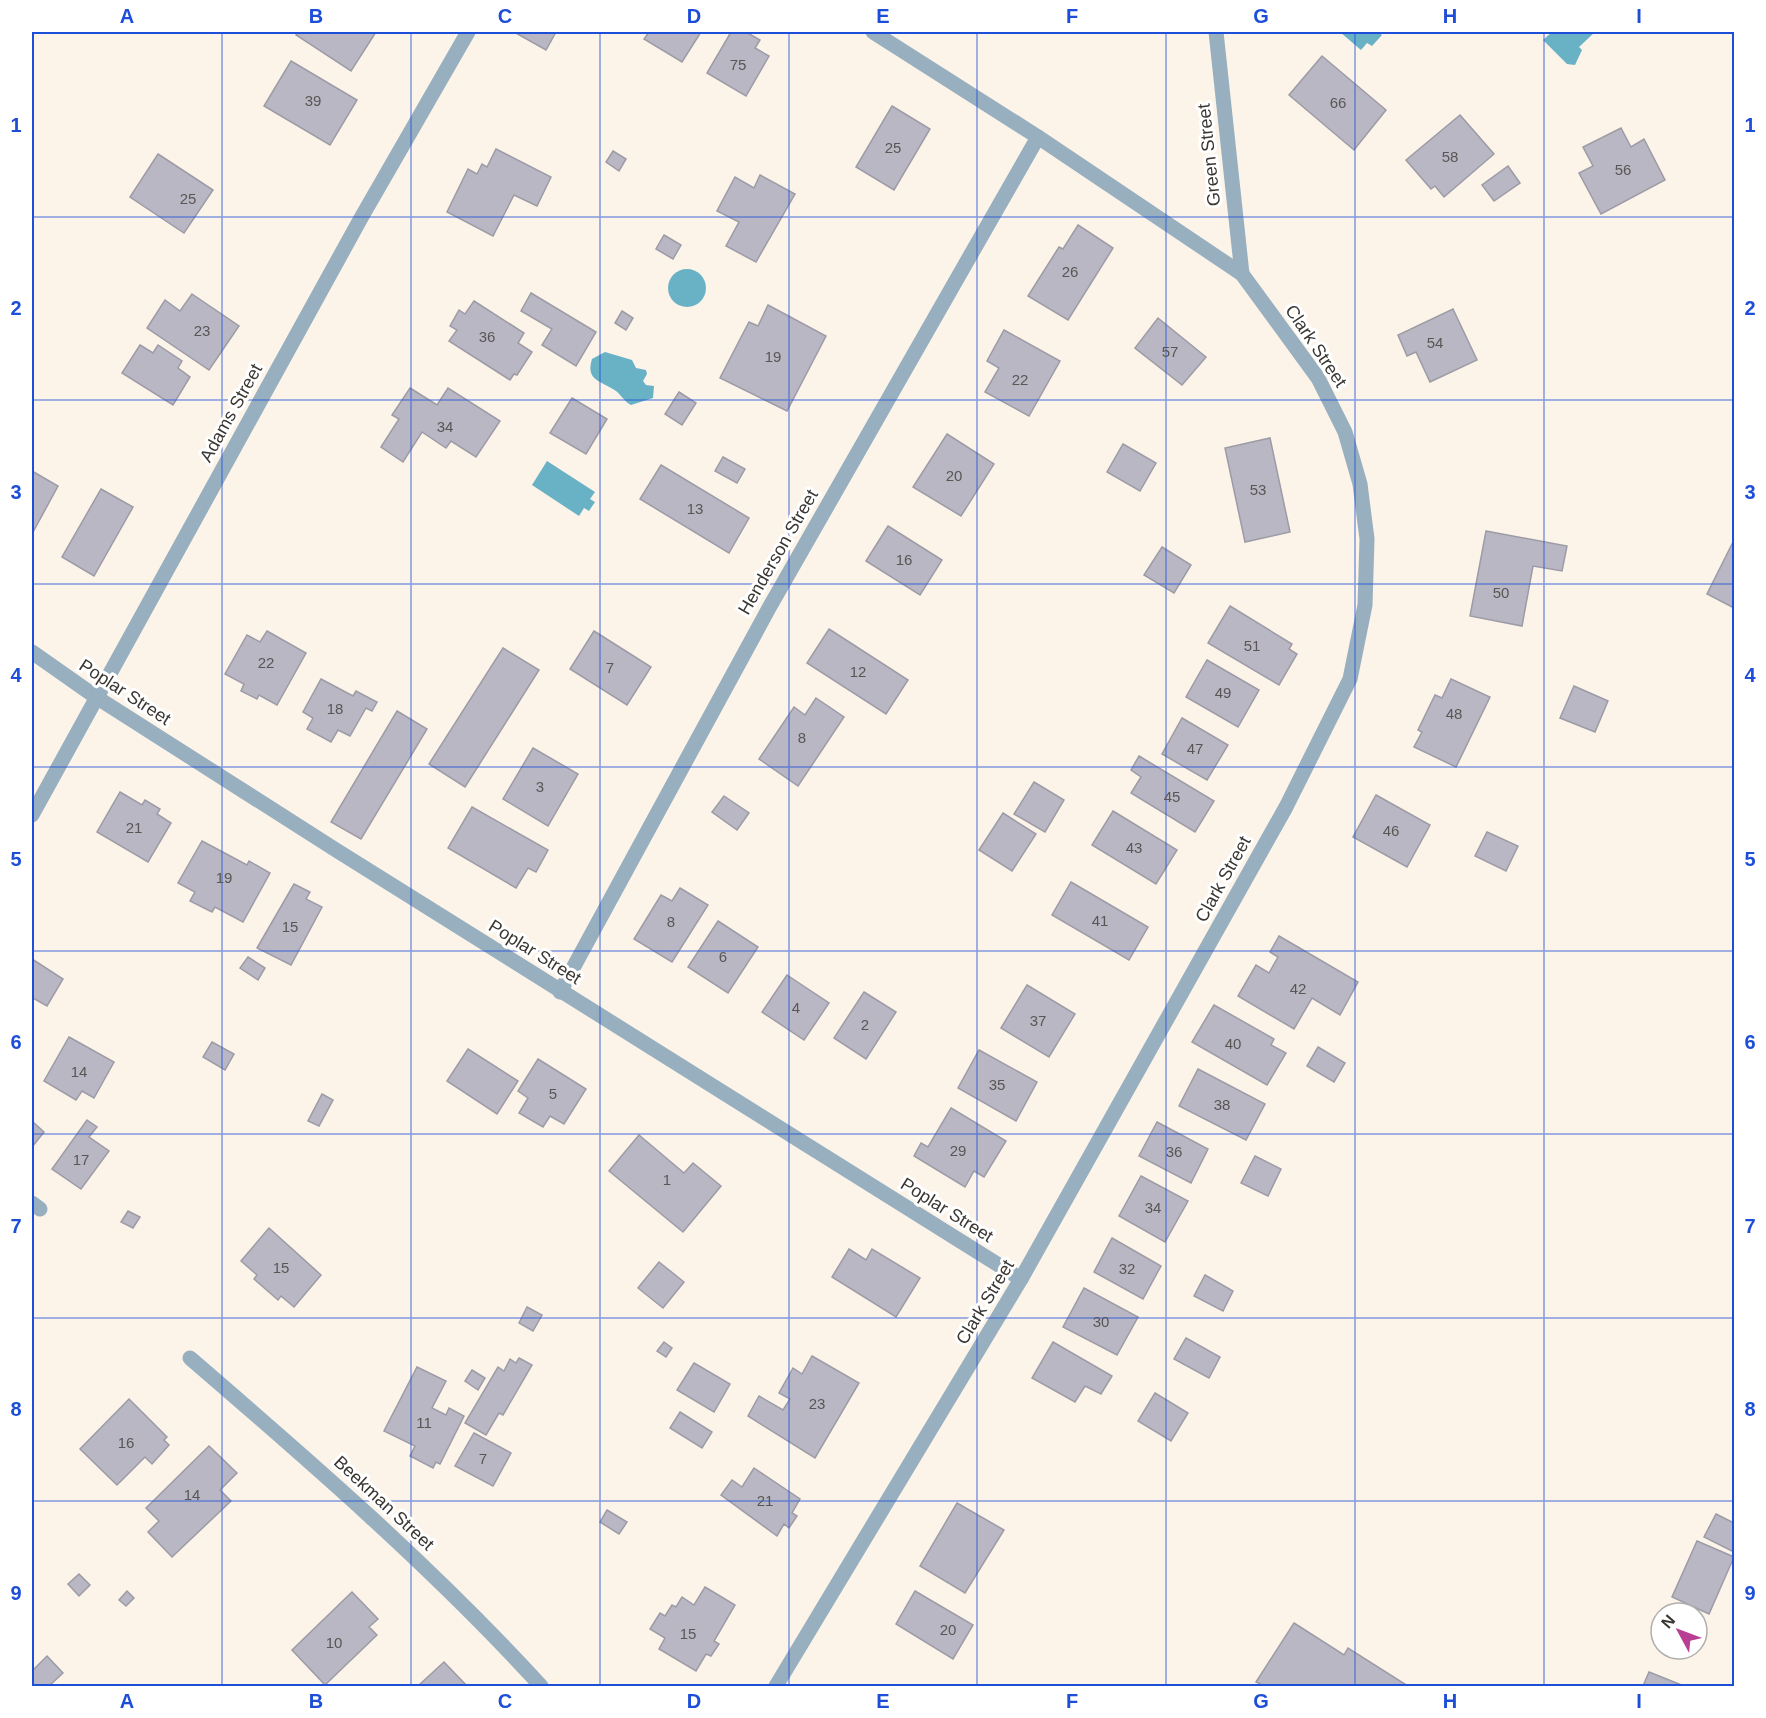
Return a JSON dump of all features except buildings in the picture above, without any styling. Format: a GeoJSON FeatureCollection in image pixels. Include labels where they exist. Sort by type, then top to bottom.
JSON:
{"type":"FeatureCollection","features":[{"type":"Feature","properties":{"kind":"street","name":"Adams Street"},"geometry":{"type":"LineString","coordinates":[[32,815],[468,32]]}},
{"type":"Feature","properties":{"kind":"street","name":"Clark Street"},"geometry":{"type":"LineString","coordinates":[[777,1686],[1021,1279],[1286,807],[1350,679],[1365,605],[1367,539],[1360,484],[1345,432],[1318,378],[1242,274],[1038,137],[873,32]]}},
{"type":"Feature","properties":{"kind":"street","name":"Green Street"},"geometry":{"type":"LineString","coordinates":[[1216,32],[1242,274]]}},
{"type":"Feature","properties":{"kind":"street","name":"Henderson Street"},"geometry":{"type":"LineString","coordinates":[[560,992],[769,608],[1038,137]]}},
{"type":"Feature","properties":{"kind":"street","name":"Poplar Street"},"geometry":{"type":"LineString","coordinates":[[32,652],[96,697],[560,992],[1021,1279]]}},
{"type":"Feature","properties":{"kind":"street","name":"Beekman Street"},"geometry":{"type":"LineString","coordinates":[[190,1358],[357,1503],[492,1632],[541,1686]]}},
{"type":"Feature","properties":{"kind":"water"},"geometry":{"type":"Polygon","coordinates":[[[1340,32],[1378,32],[1382,35],[1372,46],[1367,43],[1361,50],[1340,32]]]}},
{"type":"Feature","properties":{"kind":"water"},"geometry":{"type":"Polygon","coordinates":[[[1552,32],[1595,32],[1579,47],[1582,50],[1575,65],[1567,64],[1543,40],[1552,32]]]}},
{"type":"Feature","properties":{"kind":"water"},"geometry":{"type":"Polygon","coordinates":[[[687,269],[700,275],[706,288],[700,301],[687,307],[674,301],[668,288],[674,275],[687,269]]]}},
{"type":"Feature","properties":{"kind":"water"},"geometry":{"type":"Polygon","coordinates":[[[605,352],[632,360],[636,368],[646,370],[647,374],[643,381],[646,385],[654,386],[653,398],[631,405],[616,391],[596,380],[591,372],[592,359],[605,352]]]}},
{"type":"Feature","properties":{"kind":"water"},"geometry":{"type":"Polygon","coordinates":[[[547,461],[595,492],[590,499],[595,502],[589,511],[584,508],[579,516],[532,485],[547,461]]]}}]}
